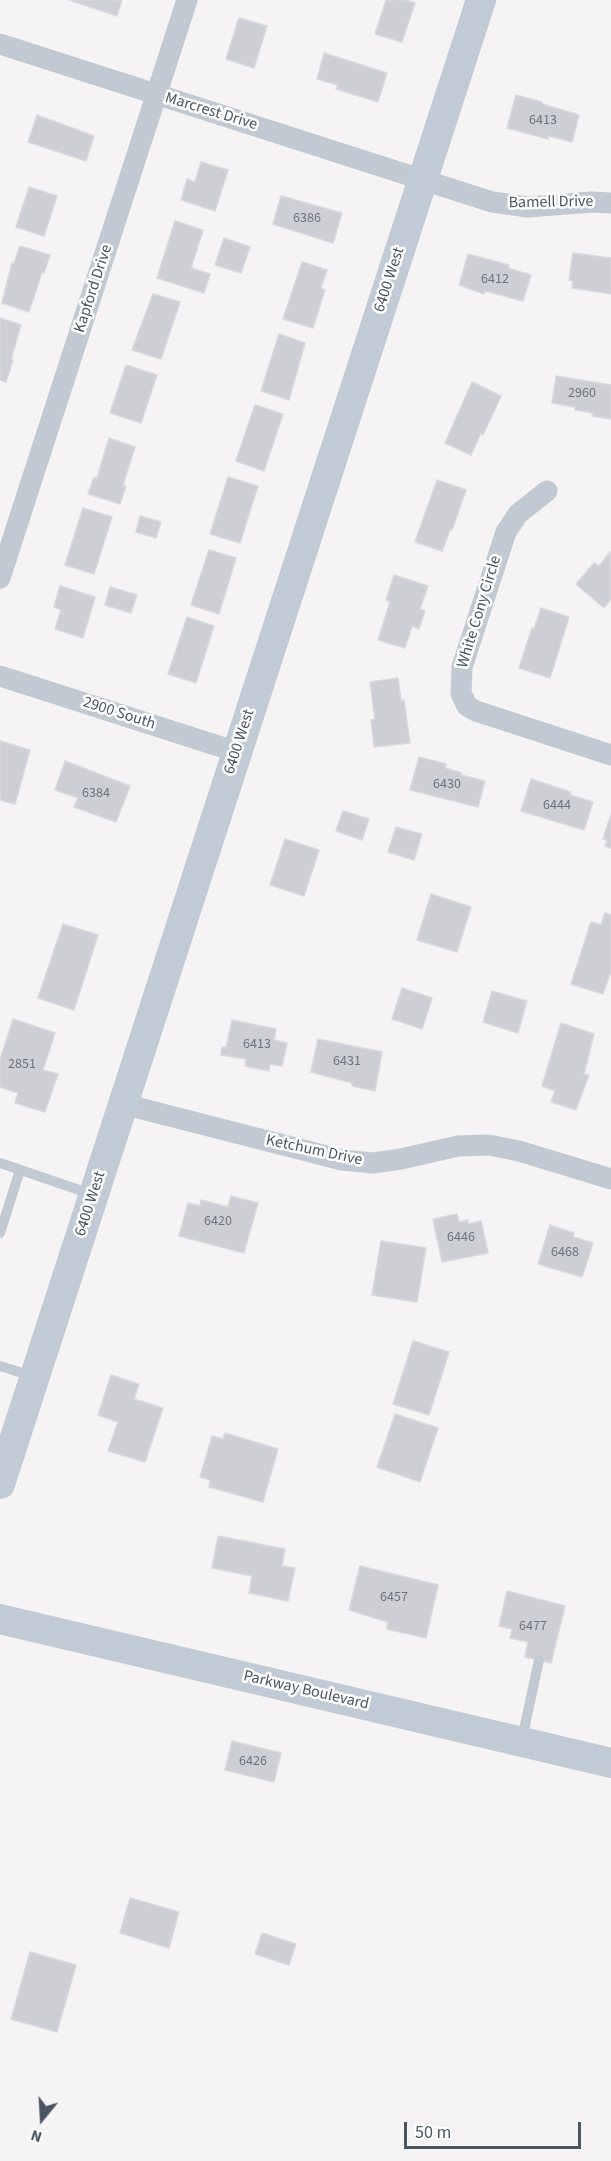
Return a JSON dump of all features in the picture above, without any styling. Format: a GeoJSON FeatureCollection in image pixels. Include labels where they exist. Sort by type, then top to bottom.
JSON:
{"type":"FeatureCollection","features":[{"type":"Feature","properties":{"kind":"street","name":"Kapford Drive"},"geometry":{"type":"LineString","coordinates":[[0,578],[187,0]]}},
{"type":"Feature","properties":{"kind":"street","name":"6400 West"},"geometry":{"type":"LineString","coordinates":[[0,1484],[481,0]]}},
{"type":"Feature","properties":{"kind":"street","name":"Marcrest Drive"},"geometry":{"type":"LineString","coordinates":[[0,44],[423,179]]}},
{"type":"Feature","properties":{"kind":"street","name":"Bamell Drive"},"geometry":{"type":"LineString","coordinates":[[423,179],[504,205],[528,207],[592,202],[611,203]]}},
{"type":"Feature","properties":{"kind":"street","name":"White Cony Circle"},"geometry":{"type":"LineString","coordinates":[[547,491],[518,514],[506,532],[462,667],[461,693],[467,706],[476,711],[611,755]]}},
{"type":"Feature","properties":{"kind":"street","name":"2900 South"},"geometry":{"type":"LineString","coordinates":[[0,676],[237,752]]}},
{"type":"Feature","properties":{"kind":"street","name":"Ketchum Drive"},"geometry":{"type":"LineString","coordinates":[[123,1104],[350,1162],[387,1161],[458,1146],[489,1145],[519,1151],[611,1179]]}},
{"type":"Feature","properties":{"kind":"street","name":"Parkway Boulevard"},"geometry":{"type":"LineString","coordinates":[[0,1619],[611,1763]]}},
{"type":"Feature","properties":{"kind":"lane"},"geometry":{"type":"LineString","coordinates":[[0,1163],[94,1195]]}},
{"type":"Feature","properties":{"kind":"lane"},"geometry":{"type":"LineString","coordinates":[[0,1233],[20,1170]]}},
{"type":"Feature","properties":{"kind":"lane"},"geometry":{"type":"LineString","coordinates":[[0,1366],[35,1377]]}},
{"type":"Feature","properties":{"kind":"lane"},"geometry":{"type":"LineString","coordinates":[[522,1741],[539,1660]]}},
{"type":"Feature","properties":{"kind":"building"},"geometry":{"type":"Polygon","coordinates":[[[69,0],[122,0],[117,16],[69,0]]]}},
{"type":"Feature","properties":{"kind":"building"},"geometry":{"type":"Polygon","coordinates":[[[386,0],[406,0],[415,3],[402,42],[375,34],[386,0]]]}},
{"type":"Feature","properties":{"kind":"building"},"geometry":{"type":"Polygon","coordinates":[[[239,18],[267,26],[254,68],[226,59],[239,18]]]}},
{"type":"Feature","properties":{"kind":"building"},"geometry":{"type":"Polygon","coordinates":[[[324,53],[387,73],[378,102],[336,89],[338,85],[317,79],[324,53]]]}},
{"type":"Feature","properties":{"kind":"building"},"geometry":{"type":"Polygon","coordinates":[[[516,95],[579,115],[572,142],[549,136],[548,139],[507,128],[516,95]]]}},
{"type":"Feature","properties":{"kind":"building"},"geometry":{"type":"Polygon","coordinates":[[[37,115],[94,136],[86,161],[28,142],[37,115]]]}},
{"type":"Feature","properties":{"kind":"building"},"geometry":{"type":"Polygon","coordinates":[[[201,162],[228,170],[215,211],[181,200],[187,179],[195,182],[201,162]]]}},
{"type":"Feature","properties":{"kind":"building"},"geometry":{"type":"Polygon","coordinates":[[[29,187],[57,196],[44,236],[16,227],[29,187]]]}},
{"type":"Feature","properties":{"kind":"building"},"geometry":{"type":"Polygon","coordinates":[[[281,196],[342,213],[333,243],[273,224],[281,196]]]}},
{"type":"Feature","properties":{"kind":"building"},"geometry":{"type":"Polygon","coordinates":[[[175,221],[203,230],[191,268],[210,274],[204,293],[157,278],[175,221]]]}},
{"type":"Feature","properties":{"kind":"building"},"geometry":{"type":"Polygon","coordinates":[[[224,238],[250,247],[241,273],[215,265],[224,238]]]}},
{"type":"Feature","properties":{"kind":"building"},"geometry":{"type":"Polygon","coordinates":[[[20,246],[50,255],[29,312],[2,303],[12,263],[14,263],[20,246]]]}},
{"type":"Feature","properties":{"kind":"building"},"geometry":{"type":"Polygon","coordinates":[[[573,253],[611,258],[611,294],[572,288],[573,281],[569,280],[573,253]]]}},
{"type":"Feature","properties":{"kind":"building"},"geometry":{"type":"Polygon","coordinates":[[[468,254],[509,265],[508,268],[531,275],[523,301],[485,291],[484,294],[459,285],[468,254]]]}},
{"type":"Feature","properties":{"kind":"building"},"geometry":{"type":"Polygon","coordinates":[[[302,262],[327,270],[321,288],[325,290],[313,328],[283,319],[302,262]]]}},
{"type":"Feature","properties":{"kind":"building"},"geometry":{"type":"Polygon","coordinates":[[[153,294],[180,302],[161,359],[132,350],[153,294]]]}},
{"type":"Feature","properties":{"kind":"building"},"geometry":{"type":"Polygon","coordinates":[[[0,318],[21,325],[6,382],[0,380],[0,318]]]}},
{"type":"Feature","properties":{"kind":"building"},"geometry":{"type":"Polygon","coordinates":[[[279,334],[305,343],[289,400],[261,391],[279,334]]]}},
{"type":"Feature","properties":{"kind":"building"},"geometry":{"type":"Polygon","coordinates":[[[126,365],[157,375],[141,423],[110,413],[126,365]]]}},
{"type":"Feature","properties":{"kind":"building"},"geometry":{"type":"Polygon","coordinates":[[[556,376],[611,385],[611,419],[592,416],[593,413],[575,410],[575,407],[552,403],[556,376]]]}},
{"type":"Feature","properties":{"kind":"building"},"geometry":{"type":"Polygon","coordinates":[[[472,382],[501,396],[471,455],[445,443],[472,382]]]}},
{"type":"Feature","properties":{"kind":"building"},"geometry":{"type":"Polygon","coordinates":[[[255,405],[283,414],[264,471],[236,461],[255,405]]]}},
{"type":"Feature","properties":{"kind":"building"},"geometry":{"type":"Polygon","coordinates":[[[109,438],[135,447],[123,485],[126,486],[120,504],[88,494],[94,477],[97,478],[109,438]]]}},
{"type":"Feature","properties":{"kind":"building"},"geometry":{"type":"Polygon","coordinates":[[[228,477],[258,486],[240,543],[210,534],[228,477]]]}},
{"type":"Feature","properties":{"kind":"building"},"geometry":{"type":"Polygon","coordinates":[[[437,480],[466,490],[442,551],[415,542],[437,480]]]}},
{"type":"Feature","properties":{"kind":"building"},"geometry":{"type":"Polygon","coordinates":[[[83,508],[112,517],[94,574],[65,565],[83,508]]]}},
{"type":"Feature","properties":{"kind":"building"},"geometry":{"type":"Polygon","coordinates":[[[140,516],[161,522],[156,538],[136,532],[140,516]]]}},
{"type":"Feature","properties":{"kind":"building"},"geometry":{"type":"Polygon","coordinates":[[[209,550],[236,558],[219,614],[191,605],[209,550]]]}},
{"type":"Feature","properties":{"kind":"building"},"geometry":{"type":"Polygon","coordinates":[[[610,552],[611,599],[604,608],[576,584],[594,563],[599,566],[610,552]]]}},
{"type":"Feature","properties":{"kind":"building"},"geometry":{"type":"Polygon","coordinates":[[[394,575],[428,586],[420,609],[425,611],[419,629],[412,626],[405,648],[378,640],[390,602],[386,600],[394,575]]]}},
{"type":"Feature","properties":{"kind":"building"},"geometry":{"type":"Polygon","coordinates":[[[60,586],[95,597],[83,638],[55,629],[61,610],[54,607],[60,586]]]}},
{"type":"Feature","properties":{"kind":"building"},"geometry":{"type":"Polygon","coordinates":[[[110,587],[137,595],[131,613],[105,605],[110,587]]]}},
{"type":"Feature","properties":{"kind":"building"},"geometry":{"type":"Polygon","coordinates":[[[541,608],[569,617],[550,678],[519,668],[541,608]]]}},
{"type":"Feature","properties":{"kind":"building"},"geometry":{"type":"Polygon","coordinates":[[[187,617],[214,626],[196,683],[168,674],[187,617]]]}},
{"type":"Feature","properties":{"kind":"building"},"geometry":{"type":"Polygon","coordinates":[[[398,678],[401,701],[404,700],[410,743],[374,747],[371,720],[375,719],[370,682],[398,678]]]}},
{"type":"Feature","properties":{"kind":"building"},"geometry":{"type":"Polygon","coordinates":[[[0,741],[30,750],[15,804],[0,800],[0,741]]]}},
{"type":"Feature","properties":{"kind":"building"},"geometry":{"type":"Polygon","coordinates":[[[419,757],[446,764],[445,768],[462,773],[461,775],[485,781],[478,807],[410,790],[419,757]]]}},
{"type":"Feature","properties":{"kind":"building"},"geometry":{"type":"Polygon","coordinates":[[[65,761],[130,786],[116,822],[74,807],[78,798],[55,790],[65,761]]]}},
{"type":"Feature","properties":{"kind":"building"},"geometry":{"type":"Polygon","coordinates":[[[531,779],[593,802],[584,830],[521,811],[531,779]]]}},
{"type":"Feature","properties":{"kind":"building"},"geometry":{"type":"Polygon","coordinates":[[[343,811],[369,819],[362,840],[336,831],[343,811]]]}},
{"type":"Feature","properties":{"kind":"building"},"geometry":{"type":"Polygon","coordinates":[[[611,814],[611,848],[605,846],[607,840],[603,839],[611,814]]]}},
{"type":"Feature","properties":{"kind":"building"},"geometry":{"type":"Polygon","coordinates":[[[396,827],[422,834],[414,860],[388,852],[396,827]]]}},
{"type":"Feature","properties":{"kind":"building"},"geometry":{"type":"Polygon","coordinates":[[[285,839],[319,850],[304,896],[270,885],[285,839]]]}},
{"type":"Feature","properties":{"kind":"building"},"geometry":{"type":"Polygon","coordinates":[[[431,894],[471,907],[457,952],[417,940],[431,894]]]}},
{"type":"Feature","properties":{"kind":"building"},"geometry":{"type":"Polygon","coordinates":[[[605,913],[611,915],[611,971],[603,994],[571,984],[591,922],[601,925],[605,913]]]}},
{"type":"Feature","properties":{"kind":"building"},"geometry":{"type":"Polygon","coordinates":[[[63,924],[98,935],[74,1010],[38,998],[63,924]]]}},
{"type":"Feature","properties":{"kind":"building"},"geometry":{"type":"Polygon","coordinates":[[[402,988],[432,998],[422,1029],[392,1019],[402,988]]]}},
{"type":"Feature","properties":{"kind":"building"},"geometry":{"type":"Polygon","coordinates":[[[492,991],[527,1001],[518,1033],[483,1022],[492,991]]]}},
{"type":"Feature","properties":{"kind":"building"},"geometry":{"type":"Polygon","coordinates":[[[13,1019],[55,1033],[43,1070],[58,1074],[45,1112],[15,1103],[18,1093],[0,1087],[0,1060],[13,1019]]]}},
{"type":"Feature","properties":{"kind":"building"},"geometry":{"type":"Polygon","coordinates":[[[232,1020],[276,1029],[274,1040],[287,1043],[282,1066],[270,1064],[269,1071],[245,1066],[246,1059],[221,1055],[222,1047],[226,1048],[232,1020]]]}},
{"type":"Feature","properties":{"kind":"building"},"geometry":{"type":"Polygon","coordinates":[[[561,1023],[594,1034],[584,1074],[589,1075],[576,1110],[551,1102],[555,1091],[542,1086],[561,1023]]]}},
{"type":"Feature","properties":{"kind":"building"},"geometry":{"type":"Polygon","coordinates":[[[318,1039],[382,1052],[375,1091],[311,1072],[318,1039]]]}},
{"type":"Feature","properties":{"kind":"building"},"geometry":{"type":"Polygon","coordinates":[[[231,1196],[258,1203],[244,1253],[179,1236],[188,1203],[200,1206],[201,1200],[228,1207],[231,1196]]]}},
{"type":"Feature","properties":{"kind":"building"},"geometry":{"type":"Polygon","coordinates":[[[457,1214],[459,1222],[468,1220],[468,1224],[481,1221],[488,1253],[442,1262],[433,1219],[457,1214]]]}},
{"type":"Feature","properties":{"kind":"building"},"geometry":{"type":"Polygon","coordinates":[[[550,1225],[574,1233],[573,1237],[593,1243],[582,1277],[538,1264],[550,1225]]]}},
{"type":"Feature","properties":{"kind":"building"},"geometry":{"type":"Polygon","coordinates":[[[381,1241],[426,1248],[417,1302],[372,1295],[381,1241]]]}},
{"type":"Feature","properties":{"kind":"building"},"geometry":{"type":"Polygon","coordinates":[[[413,1341],[449,1352],[429,1415],[393,1404],[413,1341]]]}},
{"type":"Feature","properties":{"kind":"building"},"geometry":{"type":"Polygon","coordinates":[[[111,1375],[139,1384],[134,1399],[163,1408],[145,1462],[108,1451],[118,1422],[98,1415],[111,1375]]]}},
{"type":"Feature","properties":{"kind":"building"},"geometry":{"type":"Polygon","coordinates":[[[395,1414],[438,1428],[420,1482],[377,1467],[395,1414]]]}},
{"type":"Feature","properties":{"kind":"building"},"geometry":{"type":"Polygon","coordinates":[[[225,1433],[278,1449],[263,1502],[209,1487],[210,1480],[200,1477],[212,1436],[223,1439],[225,1433]]]}},
{"type":"Feature","properties":{"kind":"building"},"geometry":{"type":"Polygon","coordinates":[[[218,1536],[285,1549],[282,1566],[295,1568],[288,1601],[249,1593],[252,1576],[212,1568],[218,1536]]]}},
{"type":"Feature","properties":{"kind":"building"},"geometry":{"type":"Polygon","coordinates":[[[360,1566],[438,1585],[426,1638],[387,1629],[388,1622],[349,1610],[360,1566]]]}},
{"type":"Feature","properties":{"kind":"building"},"geometry":{"type":"Polygon","coordinates":[[[507,1591],[565,1606],[551,1663],[525,1657],[528,1642],[510,1638],[512,1629],[499,1626],[507,1591]]]}},
{"type":"Feature","properties":{"kind":"building"},"geometry":{"type":"Polygon","coordinates":[[[232,1741],[281,1753],[274,1782],[225,1770],[232,1741]]]}},
{"type":"Feature","properties":{"kind":"building"},"geometry":{"type":"Polygon","coordinates":[[[130,1898],[179,1912],[169,1948],[120,1933],[130,1898]]]}},
{"type":"Feature","properties":{"kind":"building"},"geometry":{"type":"Polygon","coordinates":[[[262,1933],[296,1944],[289,1965],[255,1954],[262,1933]]]}},
{"type":"Feature","properties":{"kind":"building"},"geometry":{"type":"Polygon","coordinates":[[[30,1952],[76,1965],[57,2032],[11,2019],[30,1952]]]}}]}
